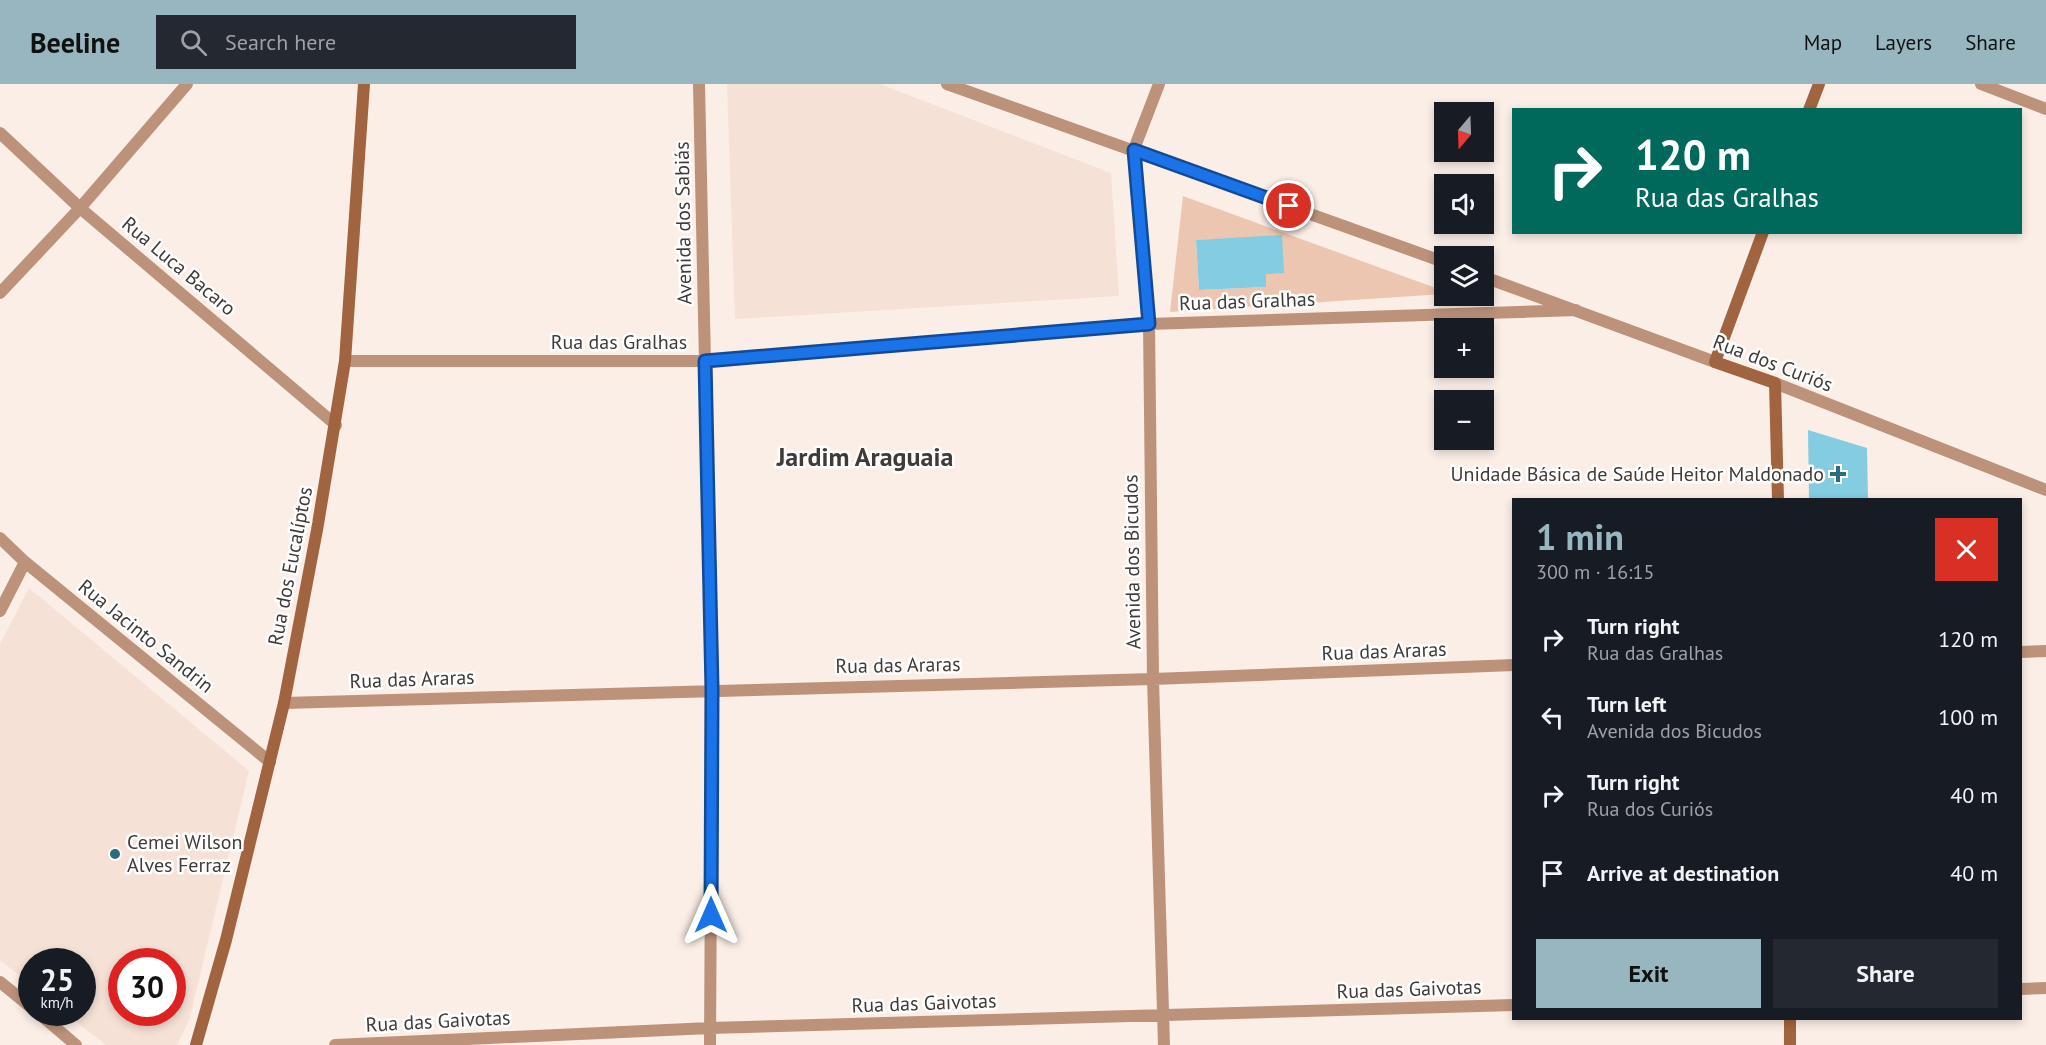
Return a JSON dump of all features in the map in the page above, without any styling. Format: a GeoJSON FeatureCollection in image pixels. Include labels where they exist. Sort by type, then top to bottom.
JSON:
{"type":"FeatureCollection","features":[{"type":"Feature","properties":{"kind":"street"},"geometry":{"type":"LineString","coordinates":[[0,293],[80,208],[188,84]]}},
{"type":"Feature","properties":{"kind":"street","name":"Rua dos Eucalíptos"},"geometry":{"type":"LineString","coordinates":[[196,1045],[226,940],[284,703],[336,425],[345,361],[364,84]]}},
{"type":"Feature","properties":{"kind":"street","name":"Avenida dos Sabiás"},"geometry":{"type":"LineString","coordinates":[[699,84],[712,689],[710,1045]]}},
{"type":"Feature","properties":{"kind":"street"},"geometry":{"type":"LineString","coordinates":[[947,84],[1434,258]]}},
{"type":"Feature","properties":{"kind":"street","name":"Avenida dos Bicudos"},"geometry":{"type":"LineString","coordinates":[[1159,84],[1134,150],[1149,324],[1153,679],[1164,1045]]}},
{"type":"Feature","properties":{"kind":"street"},"geometry":{"type":"LineString","coordinates":[[1810,108],[1819,84]]}},
{"type":"Feature","properties":{"kind":"street"},"geometry":{"type":"LineString","coordinates":[[1981,84],[2046,109]]}},
{"type":"Feature","properties":{"kind":"street","name":"Rua Luca Bacaro"},"geometry":{"type":"LineString","coordinates":[[0,134],[80,208],[336,425]]}},
{"type":"Feature","properties":{"kind":"street"},"geometry":{"type":"LineString","coordinates":[[1715,362],[1763,234]]}},
{"type":"Feature","properties":{"kind":"street","name":"Rua dos Curiós"},"geometry":{"type":"LineString","coordinates":[[1494,281],[1775,383],[2046,490]]}},
{"type":"Feature","properties":{"kind":"street","name":"Rua das Gralhas"},"geometry":{"type":"LineString","coordinates":[[345,361],[705,361],[1149,324],[1576,310]]}},
{"type":"Feature","properties":{"kind":"street"},"geometry":{"type":"LineString","coordinates":[[1775,383],[1778,498]]}},
{"type":"Feature","properties":{"kind":"street","name":"Rua Jacinto Sandrin"},"geometry":{"type":"LineString","coordinates":[[0,538],[25,562],[270,762]]}},
{"type":"Feature","properties":{"kind":"street"},"geometry":{"type":"LineString","coordinates":[[0,610],[25,562]]}},
{"type":"Feature","properties":{"kind":"street"},"geometry":{"type":"LineString","coordinates":[[2022,651],[2046,651]]}},
{"type":"Feature","properties":{"kind":"street","name":"Rua das Araras"},"geometry":{"type":"LineString","coordinates":[[284,703],[712,689],[1153,679],[1512,665]]}},
{"type":"Feature","properties":{"kind":"street"},"geometry":{"type":"LineString","coordinates":[[0,982],[18,997]]}},
{"type":"Feature","properties":{"kind":"street"},"geometry":{"type":"LineString","coordinates":[[2022,989],[2046,988]]}},
{"type":"Feature","properties":{"kind":"street","name":"Rua das Gaivotas"},"geometry":{"type":"LineString","coordinates":[[335,1045],[710,1028],[1512,1005]]}},
{"type":"Feature","properties":{"kind":"street"},"geometry":{"type":"LineString","coordinates":[[1790,1020],[1790,1045]]}},
{"type":"Feature","properties":{"kind":"street"},"geometry":{"type":"LineString","coordinates":[[54,1026],[76,1045]]}},
{"type":"Feature","properties":{"kind":"shaded area"},"geometry":{"type":"Polygon","coordinates":[[[727,84],[880,84],[1111,173],[1119,296],[735,319],[727,84]]]}},
{"type":"Feature","properties":{"kind":"shaded area"},"geometry":{"type":"Polygon","coordinates":[[[1183,196],[1434,287],[1434,295],[1170,312],[1183,196]],[[1282,236],[1196,240],[1199,290],[1266,287],[1266,274],[1282,236]]]}},
{"type":"Feature","properties":{"kind":"shaded area","name":"Cemei Wilson Alves Ferraz"},"geometry":{"type":"Polygon","coordinates":[[[29,588],[249,771],[189,1021],[177,1045],[106,1045],[82,1026],[96,1026],[96,948],[18,948],[18,975],[0,960],[0,644],[29,588]]]}},
{"type":"Feature","properties":{"kind":"building"},"geometry":{"type":"Polygon","coordinates":[[[1282,235],[1284,273],[1266,274],[1266,287],[1199,290],[1196,240],[1282,235]]]}},
{"type":"Feature","properties":{"kind":"building","name":"Unidade Básica de Saúde Heitor Maldonado"},"geometry":{"type":"Polygon","coordinates":[[[1808,430],[1867,448],[1868,498],[1809,498],[1808,430]]]}},
{"type":"Feature","properties":{"kind":"place","name":"Unidade Básica de Saúde Heitor Maldonado"},"geometry":{"type":"Point","coordinates":[1838,474]}},
{"type":"Feature","properties":{"kind":"place","name":"Cemei Wilson Alves Ferraz"},"geometry":{"type":"Point","coordinates":[115,854]}},
{"type":"Feature","properties":{"kind":"district","name":"Jardim Araguaia"},"geometry":{"type":"Point","coordinates":[865,457]}},
{"type":"Feature","properties":{"kind":"route"},"geometry":{"type":"LineString","coordinates":[[711,915],[712,689],[705,361],[1149,324],[1134,150],[1289,206]]}}]}
